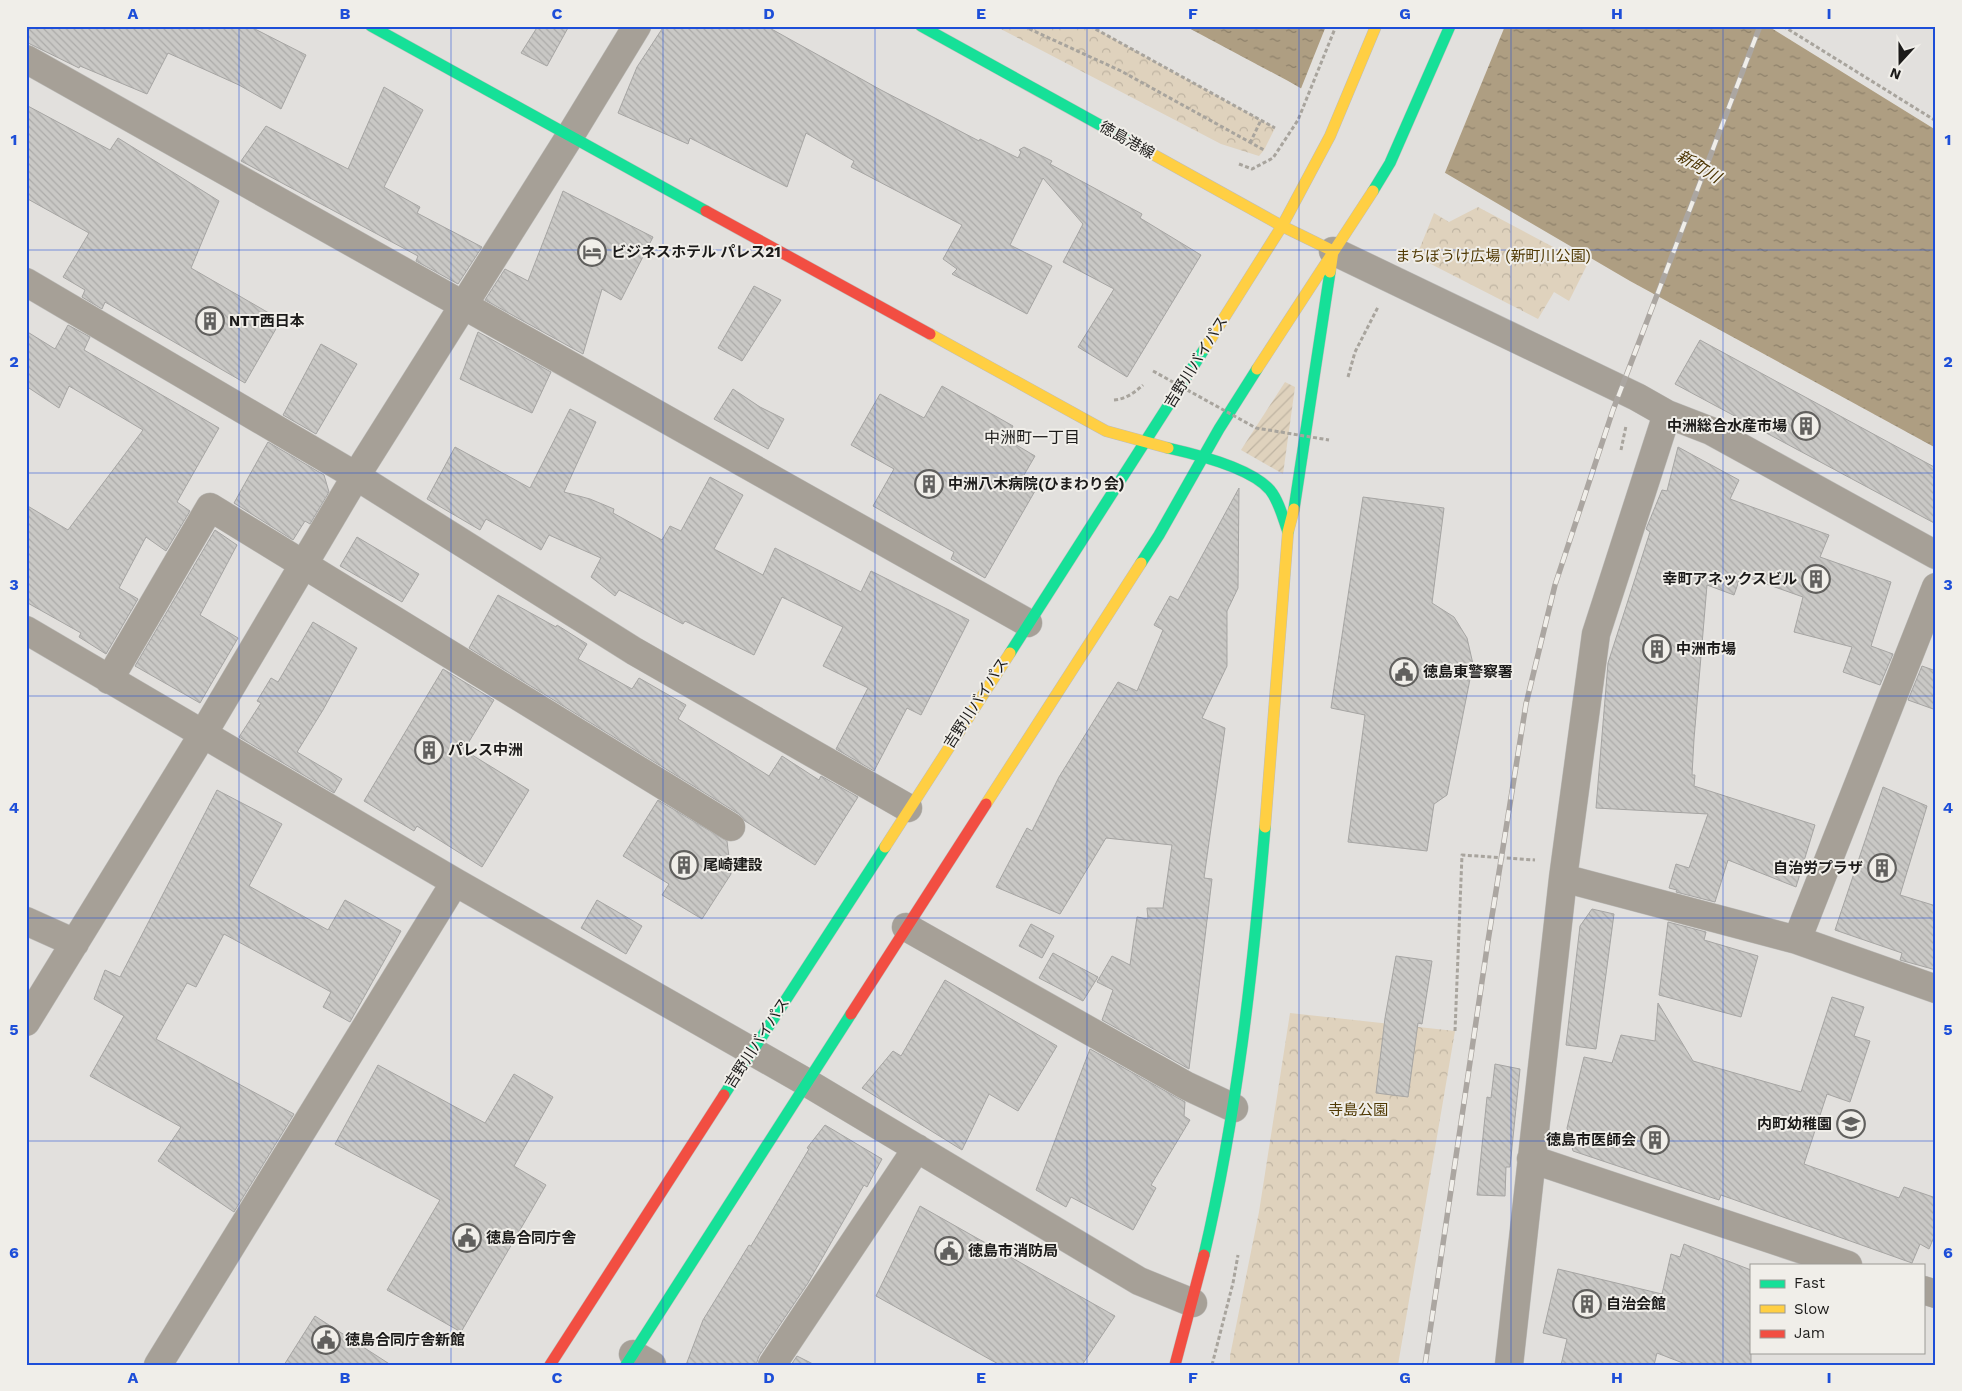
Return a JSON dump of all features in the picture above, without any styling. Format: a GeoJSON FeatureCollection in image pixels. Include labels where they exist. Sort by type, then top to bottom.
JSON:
{"type":"FeatureCollection","features":[{"type":"Feature","properties":{"kind":"main road"},"geometry":{"type":"LineString","coordinates":[[371,26],[1106,431],[1144,443],[1204,456],[1247,474],[1269,489],[1277,502],[1288,532]]}},
{"type":"Feature","properties":{"kind":"main road","name":"徳島港線"},"geometry":{"type":"LineString","coordinates":[[921,26],[1282,226],[1333,251]]}},
{"type":"Feature","properties":{"kind":"main road","name":"吉野川バイパス"},"geometry":{"type":"LineString","coordinates":[[550,1365],[1282,226],[1330,136],[1376,26]]}},
{"type":"Feature","properties":{"kind":"main road"},"geometry":{"type":"LineString","coordinates":[[637,1361],[806,1082],[1159,535],[1204,456],[1300,301],[1390,163],[1450,26]]}},
{"type":"Feature","properties":{"kind":"main road"},"geometry":{"type":"LineString","coordinates":[[1175,1365],[1193,1303],[1234,1108],[1247,1015],[1260,896],[1288,532],[1296,506],[1333,251]]}},
{"type":"Feature","properties":{"kind":"street"},"geometry":{"type":"LineString","coordinates":[[26,1022],[203,734],[356,476],[637,26]]}},
{"type":"Feature","properties":{"kind":"street"},"geometry":{"type":"LineString","coordinates":[[26,60],[1028,622]]}},
{"type":"Feature","properties":{"kind":"street"},"geometry":{"type":"LineString","coordinates":[[1333,251],[1667,414],[1711,431],[1936,555]]}},
{"type":"Feature","properties":{"kind":"street"},"geometry":{"type":"LineString","coordinates":[[26,282],[356,476],[634,651],[908,808]]}},
{"type":"Feature","properties":{"kind":"street"},"geometry":{"type":"LineString","coordinates":[[1510,1365],[1562,878],[1596,634],[1667,414]]}},
{"type":"Feature","properties":{"kind":"street"},"geometry":{"type":"LineString","coordinates":[[109,680],[210,507],[731,827]]}},
{"type":"Feature","properties":{"kind":"street"},"geometry":{"type":"LineString","coordinates":[[1797,940],[1936,587]]}},
{"type":"Feature","properties":{"kind":"street"},"geometry":{"type":"LineString","coordinates":[[26,630],[455,882],[753,1051],[1139,1281],[1193,1303]]}},
{"type":"Feature","properties":{"kind":"street"},"geometry":{"type":"LineString","coordinates":[[1562,878],[1797,940],[1936,989]]}},
{"type":"Feature","properties":{"kind":"street"},"geometry":{"type":"LineString","coordinates":[[158,1365],[455,882]]}},
{"type":"Feature","properties":{"kind":"street"},"geometry":{"type":"LineString","coordinates":[[26,921],[74,943]]}},
{"type":"Feature","properties":{"kind":"street"},"geometry":{"type":"LineString","coordinates":[[906,927],[1187,1086],[1234,1108]]}},
{"type":"Feature","properties":{"kind":"street"},"geometry":{"type":"LineString","coordinates":[[772,1365],[917,1148]]}},
{"type":"Feature","properties":{"kind":"street"},"geometry":{"type":"LineString","coordinates":[[1531,1160],[1845,1264]]}},
{"type":"Feature","properties":{"kind":"street"},"geometry":{"type":"LineString","coordinates":[[1924,1290],[1936,1294]]}},
{"type":"Feature","properties":{"kind":"path"},"geometry":{"type":"LineString","coordinates":[[1023,26],[1121,71],[1264,150]]}},
{"type":"Feature","properties":{"kind":"path"},"geometry":{"type":"LineString","coordinates":[[1090,26],[1276,128]]}},
{"type":"Feature","properties":{"kind":"path"},"geometry":{"type":"LineString","coordinates":[[1252,169],[1273,158],[1298,120],[1336,26]]}},
{"type":"Feature","properties":{"kind":"path"},"geometry":{"type":"LineString","coordinates":[[1783,26],[1936,121]]}},
{"type":"Feature","properties":{"kind":"path"},"geometry":{"type":"LineString","coordinates":[[1250,143],[1260,120]]}},
{"type":"Feature","properties":{"kind":"path"},"geometry":{"type":"LineString","coordinates":[[1347,380],[1355,352],[1379,306],[1383,302]]}},
{"type":"Feature","properties":{"kind":"path"},"geometry":{"type":"LineString","coordinates":[[1149,378],[1153,371],[1256,428],[1329,440]]}},
{"type":"Feature","properties":{"kind":"path"},"geometry":{"type":"LineString","coordinates":[[1108,399],[1125,398],[1144,384]]}},
{"type":"Feature","properties":{"kind":"path"},"geometry":{"type":"LineString","coordinates":[[1332,448],[1334,438]]}},
{"type":"Feature","properties":{"kind":"path"},"geometry":{"type":"LineString","coordinates":[[1455,1031],[1462,855],[1543,860],[1562,878]]}},
{"type":"Feature","properties":{"kind":"green space"},"geometry":{"type":"Polygon","coordinates":[[[995,26],[1090,26],[1275,128],[1259,156],[1221,144],[995,26]]]}},
{"type":"Feature","properties":{"kind":"green space","name":"まちぼうけ広場 (新町川公園)"},"geometry":{"type":"Polygon","coordinates":[[[1478,207],[1587,265],[1569,301],[1554,292],[1538,319],[1423,260],[1419,250],[1434,213],[1449,222],[1478,207]]]}},
{"type":"Feature","properties":{"kind":"green space"},"geometry":{"type":"Polygon","coordinates":[[[1285,382],[1295,387],[1283,474],[1241,450],[1285,382]]]}},
{"type":"Feature","properties":{"kind":"green space","name":"寺島公園"},"geometry":{"type":"Polygon","coordinates":[[[1290,1013],[1455,1031],[1398,1365],[1230,1365],[1230,1356],[1259,1212],[1290,1013]]]}},
{"type":"Feature","properties":{"kind":"water","name":"新町川"},"geometry":{"type":"Polygon","coordinates":[[[1185,26],[1768,26],[1936,130],[1936,448],[1630,281],[1290,82],[1185,26]]]}},
{"type":"Feature","properties":{"kind":"pier"},"geometry":{"type":"Polygon","coordinates":[[[1326,26],[1505,26],[1444,175],[1300,91],[1326,26]]]}},
{"type":"Feature","properties":{"kind":"building"},"geometry":{"type":"Polygon","coordinates":[[[26,26],[249,26],[306,55],[281,109],[239,85],[168,53],[147,94],[80,66],[79,68],[26,42],[26,26]]]}},
{"type":"Feature","properties":{"kind":"building"},"geometry":{"type":"Polygon","coordinates":[[[538,26],[569,26],[547,66],[521,53],[538,26]]]}},
{"type":"Feature","properties":{"kind":"building"},"geometry":{"type":"Polygon","coordinates":[[[664,26],[766,26],[881,90],[979,141],[980,139],[1018,158],[1021,152],[1019,150],[1024,147],[1052,161],[1050,164],[1142,214],[1140,218],[1201,255],[1127,377],[1078,347],[1114,289],[1063,262],[1083,224],[1043,178],[1010,245],[1052,266],[1027,314],[952,274],[957,269],[943,259],[962,225],[851,167],[854,161],[806,133],[787,187],[690,138],[688,144],[618,113],[637,67],[664,26]]]}},
{"type":"Feature","properties":{"kind":"building"},"geometry":{"type":"Polygon","coordinates":[[[384,87],[423,110],[384,187],[420,207],[417,213],[482,247],[458,284],[416,261],[418,256],[241,161],[266,126],[348,169],[384,87]]]}},
{"type":"Feature","properties":{"kind":"building"},"geometry":{"type":"Polygon","coordinates":[[[26,105],[110,150],[118,138],[219,201],[191,268],[281,320],[245,383],[105,302],[102,309],[82,297],[85,290],[63,277],[89,233],[26,198],[26,105]]]}},
{"type":"Feature","properties":{"kind":"building"},"geometry":{"type":"Polygon","coordinates":[[[563,191],[653,237],[621,300],[602,289],[583,354],[485,300],[505,269],[528,281],[563,191]]]}},
{"type":"Feature","properties":{"kind":"building"},"geometry":{"type":"Polygon","coordinates":[[[754,286],[781,300],[742,361],[718,348],[754,286]]]}},
{"type":"Feature","properties":{"kind":"building"},"geometry":{"type":"Polygon","coordinates":[[[68,325],[90,337],[84,350],[219,428],[177,502],[190,511],[166,551],[146,537],[119,588],[138,599],[106,654],[79,637],[81,633],[26,602],[26,505],[68,530],[143,430],[69,386],[59,408],[26,386],[26,331],[55,349],[68,325]]]}},
{"type":"Feature","properties":{"kind":"building"},"geometry":{"type":"Polygon","coordinates":[[[478,332],[551,372],[532,413],[460,379],[478,332]]]}},
{"type":"Feature","properties":{"kind":"building","name":"中洲総合水産市場"},"geometry":{"type":"Polygon","coordinates":[[[1700,340],[1936,468],[1936,524],[1675,384],[1700,340]]]}},
{"type":"Feature","properties":{"kind":"building"},"geometry":{"type":"Polygon","coordinates":[[[321,344],[357,364],[316,434],[283,415],[321,344]]]}},
{"type":"Feature","properties":{"kind":"building","name":"中洲八木病院(ひまわり会)"},"geometry":{"type":"Polygon","coordinates":[[[942,386],[1013,426],[1006,439],[1035,456],[1024,475],[1039,484],[985,578],[951,559],[954,552],[873,506],[894,469],[851,445],[880,394],[924,418],[942,386]]]}},
{"type":"Feature","properties":{"kind":"building"},"geometry":{"type":"Polygon","coordinates":[[[733,389],[760,407],[784,419],[768,449],[714,419],[733,389]]]}},
{"type":"Feature","properties":{"kind":"building"},"geometry":{"type":"Polygon","coordinates":[[[570,409],[596,422],[564,492],[590,499],[614,509],[613,513],[662,540],[670,526],[681,531],[710,477],[743,495],[714,549],[763,575],[775,548],[861,592],[871,571],[969,620],[921,715],[907,708],[874,771],[836,749],[868,688],[823,666],[843,627],[782,597],[754,655],[685,621],[683,624],[619,590],[615,596],[591,577],[601,558],[549,535],[541,550],[486,519],[480,530],[427,499],[455,447],[530,488],[570,409]]]}},
{"type":"Feature","properties":{"kind":"building"},"geometry":{"type":"Polygon","coordinates":[[[268,442],[324,475],[329,492],[310,524],[305,521],[293,540],[234,503],[268,442]]]}},
{"type":"Feature","properties":{"kind":"building"},"geometry":{"type":"Polygon","coordinates":[[[1678,447],[1739,480],[1730,499],[1829,535],[1820,557],[1891,582],[1871,646],[1893,654],[1880,685],[1843,672],[1852,647],[1794,632],[1803,597],[1741,575],[1734,595],[1707,585],[1694,739],[1692,775],[1695,775],[1694,786],[1815,825],[1796,887],[1728,860],[1715,902],[1676,892],[1677,890],[1669,888],[1676,864],[1689,868],[1708,814],[1596,808],[1608,663],[1650,532],[1646,529],[1662,490],[1667,491],[1678,447]]]}},
{"type":"Feature","properties":{"kind":"building"},"geometry":{"type":"Polygon","coordinates":[[[1239,488],[1238,588],[1227,611],[1227,666],[1202,718],[1225,728],[1204,878],[1212,879],[1189,1069],[1102,1020],[1113,990],[1097,982],[1112,956],[1130,965],[1137,917],[1148,919],[1147,908],[1163,908],[1172,845],[1106,838],[1060,914],[996,887],[1027,828],[1032,831],[1059,777],[1118,682],[1137,691],[1163,630],[1154,625],[1170,596],[1178,600],[1239,488]]]}},
{"type":"Feature","properties":{"kind":"building","name":"徳島東警察署"},"geometry":{"type":"Polygon","coordinates":[[[1363,497],[1444,508],[1432,603],[1454,617],[1467,638],[1473,664],[1447,795],[1434,804],[1427,851],[1348,842],[1365,715],[1331,708],[1363,497]]]}},
{"type":"Feature","properties":{"kind":"building"},"geometry":{"type":"Polygon","coordinates":[[[215,530],[237,545],[200,615],[238,638],[200,703],[135,666],[215,530]]]}},
{"type":"Feature","properties":{"kind":"building"},"geometry":{"type":"Polygon","coordinates":[[[357,537],[419,574],[402,602],[340,566],[357,537]]]}},
{"type":"Feature","properties":{"kind":"building"},"geometry":{"type":"Polygon","coordinates":[[[498,595],[556,627],[557,625],[587,644],[578,659],[632,689],[639,678],[686,705],[678,719],[769,776],[782,756],[819,780],[821,776],[858,797],[815,865],[745,821],[739,814],[469,648],[498,595]]]}},
{"type":"Feature","properties":{"kind":"building"},"geometry":{"type":"Polygon","coordinates":[[[313,622],[357,648],[323,710],[297,752],[342,779],[334,793],[239,737],[261,703],[257,701],[271,678],[278,682],[313,622]]]}},
{"type":"Feature","properties":{"kind":"building"},"geometry":{"type":"Polygon","coordinates":[[[1922,666],[1936,671],[1936,710],[1908,700],[1922,666]]]}},
{"type":"Feature","properties":{"kind":"building"},"geometry":{"type":"Polygon","coordinates":[[[443,669],[494,700],[464,750],[529,790],[482,867],[417,826],[414,831],[364,801],[443,669]]]}},
{"type":"Feature","properties":{"kind":"building","name":"自治労プラザ"},"geometry":{"type":"Polygon","coordinates":[[[1883,787],[1927,806],[1900,895],[1936,906],[1936,970],[1900,960],[1902,953],[1835,930],[1883,787]]]}},
{"type":"Feature","properties":{"kind":"building"},"geometry":{"type":"Polygon","coordinates":[[[217,790],[282,824],[249,886],[328,930],[345,900],[401,931],[350,1022],[323,1007],[331,992],[224,934],[196,987],[187,983],[156,1039],[294,1114],[234,1212],[158,1161],[181,1127],[90,1076],[124,1016],[94,999],[105,970],[120,977],[217,790]]]}},
{"type":"Feature","properties":{"kind":"building","name":"尾崎建設"},"geometry":{"type":"Polygon","coordinates":[[[658,800],[727,841],[731,874],[702,919],[662,895],[669,884],[623,856],[658,800]]]}},
{"type":"Feature","properties":{"kind":"building"},"geometry":{"type":"Polygon","coordinates":[[[597,900],[642,926],[626,954],[581,928],[597,900]]]}},
{"type":"Feature","properties":{"kind":"building"},"geometry":{"type":"Polygon","coordinates":[[[1592,909],[1614,914],[1596,1049],[1566,1045],[1580,926],[1592,909]]]}},
{"type":"Feature","properties":{"kind":"building"},"geometry":{"type":"Polygon","coordinates":[[[1668,922],[1706,932],[1704,940],[1758,956],[1741,1017],[1659,995],[1668,922]]]}},
{"type":"Feature","properties":{"kind":"building"},"geometry":{"type":"Polygon","coordinates":[[[1031,924],[1054,936],[1042,958],[1019,946],[1031,924]]]}},
{"type":"Feature","properties":{"kind":"building"},"geometry":{"type":"Polygon","coordinates":[[[1053,953],[1098,977],[1083,1001],[1039,978],[1053,953]]]}},
{"type":"Feature","properties":{"kind":"building"},"geometry":{"type":"Polygon","coordinates":[[[1396,956],[1432,961],[1422,1024],[1418,1023],[1408,1097],[1376,1093],[1385,1018],[1396,956]]]}},
{"type":"Feature","properties":{"kind":"building"},"geometry":{"type":"Polygon","coordinates":[[[945,980],[1057,1046],[1018,1111],[989,1094],[962,1150],[862,1088],[893,1051],[901,1056],[945,980]]]}},
{"type":"Feature","properties":{"kind":"building"},"geometry":{"type":"Polygon","coordinates":[[[1832,997],[1864,1007],[1854,1036],[1870,1041],[1850,1102],[1827,1094],[1804,1164],[1899,1198],[1904,1187],[1936,1198],[1936,1232],[1929,1249],[1920,1244],[1912,1263],[1721,1195],[1719,1200],[1573,1151],[1567,1128],[1584,1057],[1612,1063],[1621,1035],[1655,1041],[1658,1003],[1693,1061],[1801,1092],[1832,997]]]}},
{"type":"Feature","properties":{"kind":"building"},"geometry":{"type":"Polygon","coordinates":[[[1090,1049],[1185,1102],[1184,1116],[1190,1120],[1151,1185],[1156,1188],[1133,1230],[1071,1197],[1066,1207],[1036,1190],[1090,1049]]]}},
{"type":"Feature","properties":{"kind":"building"},"geometry":{"type":"Polygon","coordinates":[[[1495,1064],[1520,1069],[1510,1167],[1506,1167],[1505,1196],[1477,1195],[1487,1097],[1491,1098],[1495,1064]]]}},
{"type":"Feature","properties":{"kind":"building","name":"徳島合同庁舎"},"geometry":{"type":"Polygon","coordinates":[[[378,1065],[485,1123],[514,1074],[553,1097],[514,1166],[546,1185],[461,1332],[387,1290],[440,1200],[335,1144],[378,1065]]]}},
{"type":"Feature","properties":{"kind":"building"},"geometry":{"type":"Polygon","coordinates":[[[825,1125],[882,1159],[867,1187],[864,1185],[808,1283],[759,1356],[756,1365],[686,1365],[703,1320],[749,1245],[751,1246],[809,1149],[807,1148],[825,1125]]]}},
{"type":"Feature","properties":{"kind":"building","name":"徳島市消防局"},"geometry":{"type":"Polygon","coordinates":[[[920,1206],[1115,1316],[1082,1365],[1000,1365],[876,1296],[920,1206]]]}},
{"type":"Feature","properties":{"kind":"building"},"geometry":{"type":"Polygon","coordinates":[[[1684,1244],[1750,1270],[1751,1365],[1688,1365],[1657,1353],[1654,1365],[1561,1365],[1567,1339],[1543,1333],[1558,1269],[1662,1294],[1671,1254],[1680,1257],[1684,1244]]]}},
{"type":"Feature","properties":{"kind":"building","name":"徳島合同庁舎新館"},"geometry":{"type":"Polygon","coordinates":[[[315,1316],[391,1365],[284,1365],[315,1316]]]}},
{"type":"Feature","properties":{"kind":"building"},"geometry":{"type":"Polygon","coordinates":[[[797,1356],[815,1365],[791,1365],[797,1356]]]}},
{"type":"Feature","properties":{"kind":"railway"},"geometry":{"type":"LineString","coordinates":[[1425,1365],[1488,941],[1526,704],[1555,585],[1613,410],[1760,26]]}},
{"type":"Feature","properties":{"kind":"traffic: fast"},"geometry":{"type":"LineString","coordinates":[[371,26],[706,211]]}},
{"type":"Feature","properties":{"kind":"traffic: fast"},"geometry":{"type":"LineString","coordinates":[[921,26],[1147,151]]}},
{"type":"Feature","properties":{"kind":"traffic: fast"},"geometry":{"type":"LineString","coordinates":[[1373,191],[1390,163],[1450,26]]}},
{"type":"Feature","properties":{"kind":"traffic: fast"},"geometry":{"type":"LineString","coordinates":[[1294,509],[1330,272]]}},
{"type":"Feature","properties":{"kind":"traffic: fast"},"geometry":{"type":"LineString","coordinates":[[1010,653],[1205,348]]}},
{"type":"Feature","properties":{"kind":"traffic: fast"},"geometry":{"type":"LineString","coordinates":[[1141,563],[1219,429],[1257,369]]}},
{"type":"Feature","properties":{"kind":"traffic: fast"},"geometry":{"type":"LineString","coordinates":[[1168,448],[1222,463],[1261,482],[1276,499],[1288,532]]}},
{"type":"Feature","properties":{"kind":"traffic: fast"},"geometry":{"type":"LineString","coordinates":[[1204,1255],[1216,1202],[1235,1095],[1249,988],[1265,827]]}},
{"type":"Feature","properties":{"kind":"traffic: fast"},"geometry":{"type":"LineString","coordinates":[[724,1095],[885,847]]}},
{"type":"Feature","properties":{"kind":"traffic: fast"},"geometry":{"type":"LineString","coordinates":[[626,1365],[851,1014]]}},
{"type":"Feature","properties":{"kind":"traffic: slow"},"geometry":{"type":"LineString","coordinates":[[1205,348],[1282,226],[1330,136],[1376,26]]}},
{"type":"Feature","properties":{"kind":"traffic: slow"},"geometry":{"type":"LineString","coordinates":[[1147,151],[1282,226],[1333,251],[1330,272]]}},
{"type":"Feature","properties":{"kind":"traffic: slow"},"geometry":{"type":"LineString","coordinates":[[1257,369],[1373,191]]}},
{"type":"Feature","properties":{"kind":"traffic: slow"},"geometry":{"type":"LineString","coordinates":[[930,334],[1106,431],[1168,448]]}},
{"type":"Feature","properties":{"kind":"traffic: slow"},"geometry":{"type":"LineString","coordinates":[[1265,827],[1288,532],[1294,509]]}},
{"type":"Feature","properties":{"kind":"traffic: slow"},"geometry":{"type":"LineString","coordinates":[[986,804],[1141,563]]}},
{"type":"Feature","properties":{"kind":"traffic: slow"},"geometry":{"type":"LineString","coordinates":[[885,847],[1010,653]]}},
{"type":"Feature","properties":{"kind":"traffic: jam"},"geometry":{"type":"LineString","coordinates":[[706,211],[930,334]]}},
{"type":"Feature","properties":{"kind":"traffic: jam"},"geometry":{"type":"LineString","coordinates":[[851,1014],[986,804]]}},
{"type":"Feature","properties":{"kind":"traffic: jam"},"geometry":{"type":"LineString","coordinates":[[550,1365],[724,1095]]}},
{"type":"Feature","properties":{"kind":"traffic: jam"},"geometry":{"type":"LineString","coordinates":[[1175,1365],[1204,1255]]}},
{"type":"Feature","properties":{"kind":"place","name":"ビジネスホテル パレス21"},"geometry":{"type":"Point","coordinates":[592,252]}},
{"type":"Feature","properties":{"kind":"place","name":"NTT西日本"},"geometry":{"type":"Point","coordinates":[210,321]}},
{"type":"Feature","properties":{"kind":"place","name":"中洲総合水産市場"},"geometry":{"type":"Point","coordinates":[1806,426]}},
{"type":"Feature","properties":{"kind":"place","name":"中洲八木病院(ひまわり会)"},"geometry":{"type":"Point","coordinates":[929,484]}},
{"type":"Feature","properties":{"kind":"place","name":"幸町アネックスビル"},"geometry":{"type":"Point","coordinates":[1816,579]}},
{"type":"Feature","properties":{"kind":"place","name":"中洲市場"},"geometry":{"type":"Point","coordinates":[1657,649]}},
{"type":"Feature","properties":{"kind":"place","name":"徳島東警察署"},"geometry":{"type":"Point","coordinates":[1404,672]}},
{"type":"Feature","properties":{"kind":"place","name":"パレス中洲"},"geometry":{"type":"Point","coordinates":[429,750]}},
{"type":"Feature","properties":{"kind":"place","name":"尾崎建設"},"geometry":{"type":"Point","coordinates":[684,865]}},
{"type":"Feature","properties":{"kind":"place","name":"自治労プラザ"},"geometry":{"type":"Point","coordinates":[1882,868]}},
{"type":"Feature","properties":{"kind":"place","name":"内町幼稚園"},"geometry":{"type":"Point","coordinates":[1851,1124]}},
{"type":"Feature","properties":{"kind":"place","name":"徳島市医師会"},"geometry":{"type":"Point","coordinates":[1655,1140]}},
{"type":"Feature","properties":{"kind":"place","name":"徳島合同庁舎"},"geometry":{"type":"Point","coordinates":[467,1238]}},
{"type":"Feature","properties":{"kind":"place","name":"徳島市消防局"},"geometry":{"type":"Point","coordinates":[949,1251]}},
{"type":"Feature","properties":{"kind":"place","name":"自治会館"},"geometry":{"type":"Point","coordinates":[1587,1304]}},
{"type":"Feature","properties":{"kind":"place","name":"徳島合同庁舎新館"},"geometry":{"type":"Point","coordinates":[326,1340]}},
{"type":"Feature","properties":{"kind":"district","name":"中洲町一丁目"},"geometry":{"type":"Point","coordinates":[1032,437]}}]}
